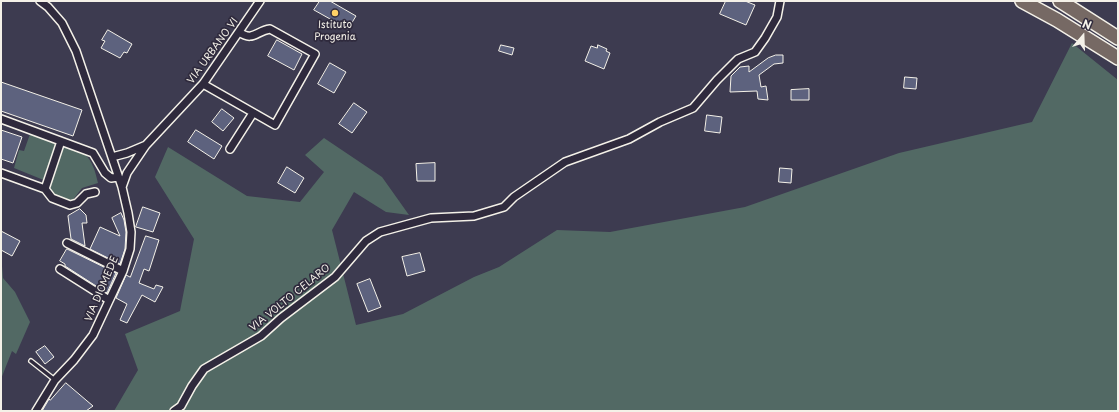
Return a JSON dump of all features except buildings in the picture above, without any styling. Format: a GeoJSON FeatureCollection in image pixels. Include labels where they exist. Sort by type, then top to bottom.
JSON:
{"type":"FeatureCollection","features":[{"type":"Feature","properties":{"kind":"highway"},"geometry":{"type":"LineString","coordinates":[[1022,1],[1057,20],[1118,58]]}},
{"type":"Feature","properties":{"kind":"highway"},"geometry":{"type":"LineString","coordinates":[[1060,1],[1118,38]]}},
{"type":"Feature","properties":{"kind":"street","name":"VIA DIOMEDE"},"geometry":{"type":"LineString","coordinates":[[36,411],[55,380],[74,360],[93,335],[123,271],[130,249],[131,232],[122,187],[76,51],[62,23],[48,7],[40,1]]}},
{"type":"Feature","properties":{"kind":"street","name":"VIA URBANO VI"},"geometry":{"type":"LineString","coordinates":[[122,187],[127,173],[146,145],[203,84],[260,1]]}},
{"type":"Feature","properties":{"kind":"street","name":"VIA VOLTO CELARO"},"geometry":{"type":"LineString","coordinates":[[174,411],[181,406],[204,368],[261,336],[281,318],[335,277],[366,241],[380,232],[431,218],[474,216],[504,207],[514,197],[565,162],[629,139],[660,122],[693,108],[717,80],[738,60],[755,52],[765,38],[777,16],[780,1]]}},
{"type":"Feature","properties":{"kind":"street"},"geometry":{"type":"LineString","coordinates":[[203,84],[275,125],[316,54],[270,29],[250,37],[245,37],[239,32]]}},
{"type":"Feature","properties":{"kind":"street"},"geometry":{"type":"LineString","coordinates":[[230,149],[253,113]]}},
{"type":"Feature","properties":{"kind":"street"},"geometry":{"type":"LineString","coordinates":[[1,119],[93,153],[105,173],[110,178],[118,177]]}},
{"type":"Feature","properties":{"kind":"street"},"geometry":{"type":"LineString","coordinates":[[45,189],[61,141]]}},
{"type":"Feature","properties":{"kind":"street","name":"VIA URBANO VI"},"geometry":{"type":"LineString","coordinates":[[112,157],[127,153],[146,145]]}},
{"type":"Feature","properties":{"kind":"street"},"geometry":{"type":"LineString","coordinates":[[1,173],[45,189],[52,198],[70,205],[77,203],[86,194],[95,192]]}},
{"type":"Feature","properties":{"kind":"street"},"geometry":{"type":"LineString","coordinates":[[67,243],[123,271]]}},
{"type":"Feature","properties":{"kind":"street"},"geometry":{"type":"LineString","coordinates":[[60,270],[109,300]]}},
{"type":"Feature","properties":{"kind":"lane"},"geometry":{"type":"LineString","coordinates":[[31,361],[55,380]]}},
{"type":"Feature","properties":{"kind":"green space"},"geometry":{"type":"Polygon","coordinates":[[[1072,43],[1118,80],[1118,411],[114,411],[138,370],[125,334],[180,311],[194,239],[155,177],[168,147],[247,196],[300,202],[324,172],[305,155],[324,138],[382,177],[409,215],[386,212],[354,192],[332,230],[356,325],[403,314],[474,277],[499,267],[557,230],[610,232],[745,207],[899,153],[1032,122],[1072,43]]]}},
{"type":"Feature","properties":{"kind":"green space"},"geometry":{"type":"Polygon","coordinates":[[[30,134],[84,153],[92,163],[98,183],[82,188],[72,201],[54,195],[50,190],[51,183],[14,168],[19,150],[24,151],[30,134]]]}},
{"type":"Feature","properties":{"kind":"green space"},"geometry":{"type":"Polygon","coordinates":[[[1,254],[3,278],[15,292],[30,322],[16,354],[12,351],[1,379],[1,254]]]}},
{"type":"Feature","properties":{"kind":"place","name":"Istituto Progenia"},"geometry":{"type":"Point","coordinates":[335,13]}}]}
